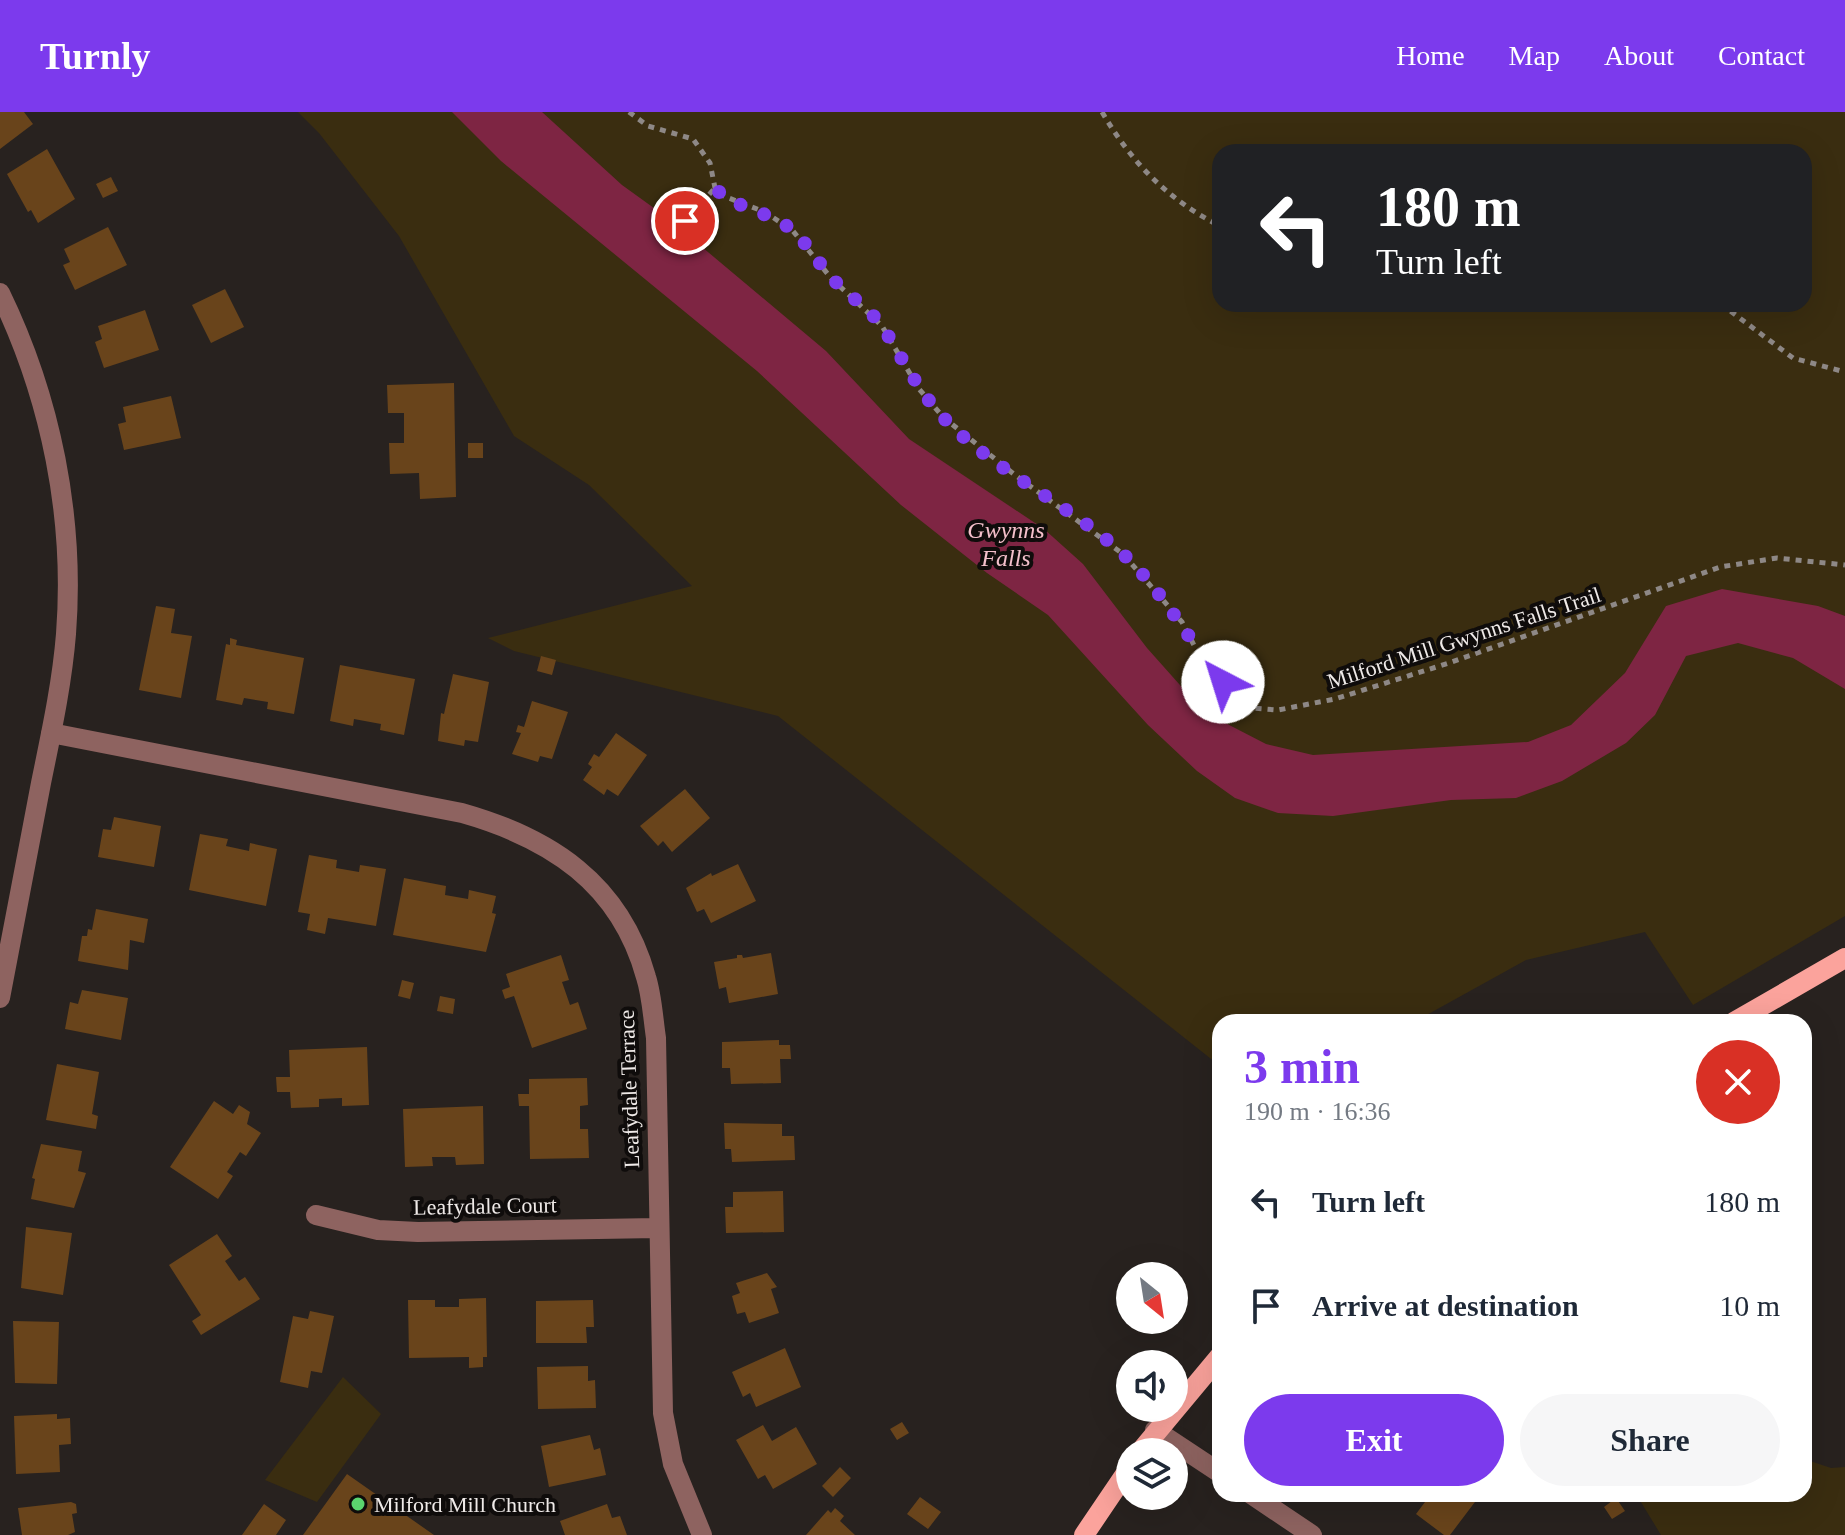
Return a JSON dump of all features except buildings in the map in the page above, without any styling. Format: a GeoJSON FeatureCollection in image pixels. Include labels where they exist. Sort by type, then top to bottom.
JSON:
{"type":"FeatureCollection","features":[{"type":"Feature","properties":{"kind":"main road"},"geometry":{"type":"LineString","coordinates":[[1748,1014],[1845,958]]}},
{"type":"Feature","properties":{"kind":"main road"},"geometry":{"type":"LineString","coordinates":[[1150,1438],[1212,1365]]}},
{"type":"Feature","properties":{"kind":"main road"},"geometry":{"type":"LineString","coordinates":[[1084,1535],[1116,1488]]}},
{"type":"Feature","properties":{"kind":"street"},"geometry":{"type":"LineString","coordinates":[[0,293],[17,328],[45,407],[62,493],[68,568],[66,635],[51,733],[0,998]]}},
{"type":"Feature","properties":{"kind":"street","name":"Leafydale Terrace"},"geometry":{"type":"LineString","coordinates":[[51,733],[462,813],[507,826],[550,846],[578,868],[608,899],[631,937],[647,977],[656,1038],[657,1228],[663,1413],[673,1464],[702,1535]]}},
{"type":"Feature","properties":{"kind":"street","name":"Leafydale Court"},"geometry":{"type":"LineString","coordinates":[[316,1215],[378,1230],[418,1232],[657,1228]]}},
{"type":"Feature","properties":{"kind":"street"},"geometry":{"type":"LineString","coordinates":[[1155,1430],[1212,1468]]}},
{"type":"Feature","properties":{"kind":"street"},"geometry":{"type":"LineString","coordinates":[[1263,1502],[1312,1535]]}},
{"type":"Feature","properties":{"kind":"path"},"geometry":{"type":"LineString","coordinates":[[629,112],[648,126],[693,139],[710,163],[715,188],[685,221]]}},
{"type":"Feature","properties":{"kind":"path"},"geometry":{"type":"LineString","coordinates":[[1102,112],[1121,145],[1179,204],[1212,222]]}},
{"type":"Feature","properties":{"kind":"path","name":"Milford Mill Gwynns Falls Trail"},"geometry":{"type":"LineString","coordinates":[[715,188],[721,195],[765,212],[793,231],[831,278],[882,326],[919,389],[943,417],[1015,475],[1123,554],[1182,622],[1198,653],[1230,690],[1252,708],[1278,710],[1335,699],[1449,663],[1720,567],[1777,558],[1845,565]]}},
{"type":"Feature","properties":{"kind":"path"},"geometry":{"type":"LineString","coordinates":[[1733,312],[1793,358],[1845,372]]}},
{"type":"Feature","properties":{"kind":"shaded area"},"geometry":{"type":"Polygon","coordinates":[[[298,112],[1845,112],[1845,916],[1693,1005],[1645,932],[1526,960],[1428,1014],[1212,1014],[1212,1060],[778,716],[514,651],[488,638],[692,586],[589,485],[514,436],[399,236],[319,133],[298,112]]]}},
{"type":"Feature","properties":{"kind":"shaded area"},"geometry":{"type":"Polygon","coordinates":[[[343,1377],[381,1414],[317,1502],[265,1480],[343,1377]]]}},
{"type":"Feature","properties":{"kind":"shaded area"},"geometry":{"type":"Polygon","coordinates":[[[1812,1462],[1831,1468],[1845,1467],[1845,1535],[1661,1535],[1641,1502],[1812,1502],[1812,1462]]]}},
{"type":"Feature","properties":{"kind":"water","name":"Gwynns Falls"},"geometry":{"type":"Polygon","coordinates":[[[452,112],[542,112],[622,185],[665,216],[826,351],[909,439],[1044,529],[1083,564],[1147,648],[1204,712],[1266,744],[1313,755],[1528,742],[1571,725],[1625,673],[1666,606],[1722,589],[1818,606],[1845,616],[1845,689],[1793,658],[1738,643],[1686,656],[1655,715],[1626,743],[1562,781],[1516,798],[1451,800],[1333,816],[1278,813],[1235,798],[1197,771],[1148,725],[1048,615],[987,573],[901,505],[757,371],[501,161],[452,112]]]}},
{"type":"Feature","properties":{"kind":"place","name":"Milford Mill Church"},"geometry":{"type":"Point","coordinates":[358,1504]}},
{"type":"Feature","properties":{"kind":"route"},"geometry":{"type":"LineString","coordinates":[[685,221],[715,188],[721,195],[765,212],[793,231],[831,278],[882,326],[919,389],[943,417],[1015,475],[1095,530],[1123,554],[1160,593],[1182,622],[1198,653],[1223,682]]}}]}
